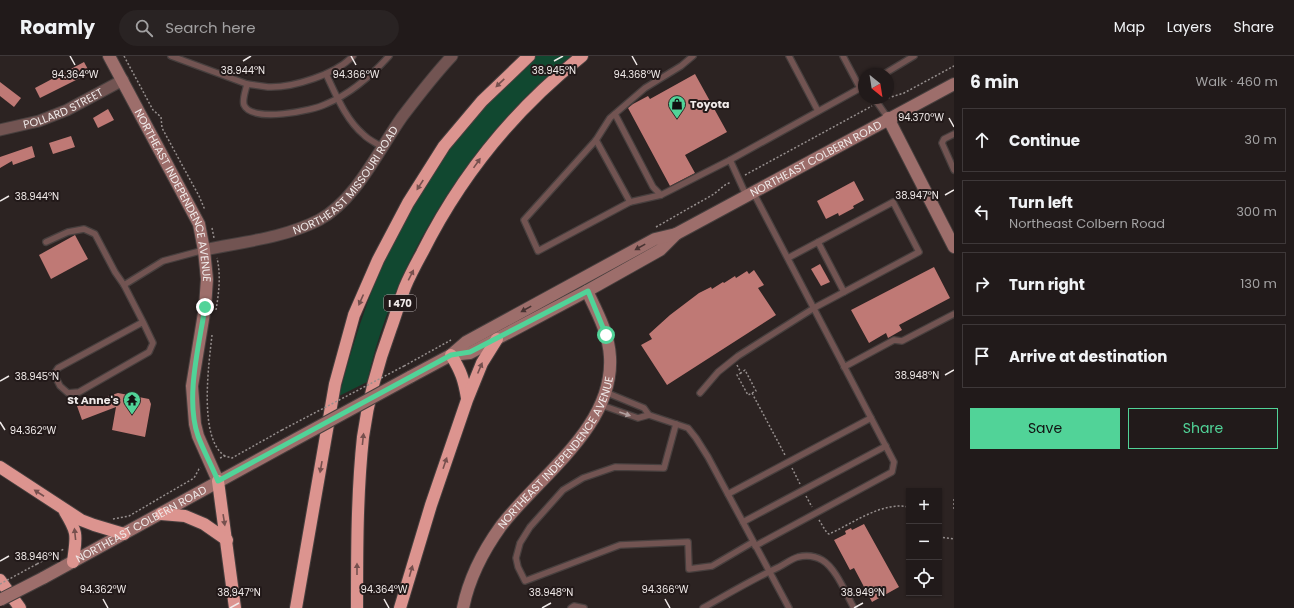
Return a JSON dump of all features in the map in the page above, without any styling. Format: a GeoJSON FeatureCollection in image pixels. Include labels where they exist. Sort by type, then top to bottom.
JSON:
{"type":"FeatureCollection","features":[{"type":"Feature","properties":{"kind":"highway"},"geometry":{"type":"LineString","coordinates":[[296,608],[335,384],[354,315],[378,260],[408,203],[444,146],[482,100],[529,56]]}},
{"type":"Feature","properties":{"kind":"highway","name":"I 470"},"geometry":{"type":"LineString","coordinates":[[357,608],[358,507],[363,436],[371,395],[382,353],[406,286],[429,239],[452,199],[484,154],[522,110],[564,70],[582,56]]}},
{"type":"Feature","properties":{"kind":"highway"},"geometry":{"type":"LineString","coordinates":[[400,608],[431,505],[467,400],[482,363],[497,339]]}},
{"type":"Feature","properties":{"kind":"highway"},"geometry":{"type":"LineString","coordinates":[[451,355],[460,370],[464,381],[467,400]]}},
{"type":"Feature","properties":{"kind":"highway"},"geometry":{"type":"LineString","coordinates":[[0,467],[81,520],[124,534]]}},
{"type":"Feature","properties":{"kind":"highway"},"geometry":{"type":"LineString","coordinates":[[218,481],[235,608]]}},
{"type":"Feature","properties":{"kind":"highway"},"geometry":{"type":"LineString","coordinates":[[63,508],[74,526],[76,535],[72,562]]}},
{"type":"Feature","properties":{"kind":"highway"},"geometry":{"type":"LineString","coordinates":[[161,514],[185,516],[204,524],[227,540]]}},
{"type":"Feature","properties":{"kind":"highway"},"geometry":{"type":"LineString","coordinates":[[0,580],[20,608]]}},
{"type":"Feature","properties":{"kind":"main road","name":"NORTHEAST INDEPENDENCE AVENUE"},"geometry":{"type":"LineString","coordinates":[[109,56],[199,224],[204,250],[207,279],[205,307],[192,386],[195,424],[198,436],[218,481]]}},
{"type":"Feature","properties":{"kind":"main road","name":"NORTHEAST COLBERN ROAD"},"geometry":{"type":"LineString","coordinates":[[451,355],[470,352],[588,291],[660,250],[676,234],[888,118],[954,84]]}},
{"type":"Feature","properties":{"kind":"main road"},"geometry":{"type":"LineString","coordinates":[[888,118],[954,247]]}},
{"type":"Feature","properties":{"kind":"main road","name":"NORTHEAST COLBERN ROAD"},"geometry":{"type":"LineString","coordinates":[[0,600],[410,378],[451,355],[466,342],[655,239],[676,234]]}},
{"type":"Feature","properties":{"kind":"main road","name":"NORTHEAST INDEPENDENCE AVENUE"},"geometry":{"type":"LineString","coordinates":[[463,608],[466,593],[487,546],[502,525],[577,441],[592,422],[601,405],[609,374],[610,357],[606,335],[588,291]]}},
{"type":"Feature","properties":{"kind":"street","name":"NORTHEAST MISSOURI ROAD"},"geometry":{"type":"LineString","coordinates":[[204,250],[284,234],[319,220],[336,209],[352,193],[403,117],[452,56]]}},
{"type":"Feature","properties":{"kind":"street","name":"POLLARD STREET"},"geometry":{"type":"LineString","coordinates":[[0,130],[39,121],[67,110],[123,80]]}},
{"type":"Feature","properties":{"kind":"lane"},"geometry":{"type":"LineString","coordinates":[[171,56],[247,84],[268,87],[290,85],[326,74],[353,56]]}},
{"type":"Feature","properties":{"kind":"lane"},"geometry":{"type":"LineString","coordinates":[[247,84],[244,101],[248,111],[255,114],[294,113],[325,105],[337,98],[367,79],[389,56]]}},
{"type":"Feature","properties":{"kind":"lane"},"geometry":{"type":"LineString","coordinates":[[693,56],[681,66],[646,88],[610,118],[596,140],[524,220],[538,251],[630,202],[661,195],[730,160],[858,89]]}},
{"type":"Feature","properties":{"kind":"lane"},"geometry":{"type":"LineString","coordinates":[[789,56],[818,111]]}},
{"type":"Feature","properties":{"kind":"lane"},"geometry":{"type":"LineString","coordinates":[[843,56],[858,80]]}},
{"type":"Feature","properties":{"kind":"lane"},"geometry":{"type":"LineString","coordinates":[[894,68],[914,56]]}},
{"type":"Feature","properties":{"kind":"lane"},"geometry":{"type":"LineString","coordinates":[[326,74],[337,98],[352,122],[364,135],[382,147]]}},
{"type":"Feature","properties":{"kind":"lane"},"geometry":{"type":"LineString","coordinates":[[878,104],[888,118]]}},
{"type":"Feature","properties":{"kind":"lane"},"geometry":{"type":"LineString","coordinates":[[615,114],[653,187],[661,195]]}},
{"type":"Feature","properties":{"kind":"lane"},"geometry":{"type":"LineString","coordinates":[[954,134],[944,139],[942,143],[954,170]]}},
{"type":"Feature","properties":{"kind":"lane"},"geometry":{"type":"LineString","coordinates":[[596,140],[630,202]]}},
{"type":"Feature","properties":{"kind":"lane"},"geometry":{"type":"LineString","coordinates":[[676,424],[664,468],[615,467],[584,478],[563,490],[530,527],[520,543],[516,558],[518,567],[525,581],[620,545],[688,542],[689,569],[712,566],[892,472],[894,462],[886,446],[788,258],[730,160]]}},
{"type":"Feature","properties":{"kind":"lane"},"geometry":{"type":"LineString","coordinates":[[700,392],[718,372],[738,356],[814,308],[919,252],[893,202],[788,258]]}},
{"type":"Feature","properties":{"kind":"lane"},"geometry":{"type":"LineString","coordinates":[[46,242],[68,232],[84,229],[95,234],[115,272],[124,285],[143,322],[153,343],[149,352],[79,392],[68,393],[60,386],[54,374],[58,368],[143,322]]}},
{"type":"Feature","properties":{"kind":"lane"},"geometry":{"type":"LineString","coordinates":[[818,242],[844,292]]}},
{"type":"Feature","properties":{"kind":"lane"},"geometry":{"type":"LineString","coordinates":[[124,285],[163,261],[204,250]]}},
{"type":"Feature","properties":{"kind":"lane"},"geometry":{"type":"LineString","coordinates":[[844,366],[894,340],[902,341],[954,314]]}},
{"type":"Feature","properties":{"kind":"lane"},"geometry":{"type":"LineString","coordinates":[[605,392],[644,408],[649,415]]}},
{"type":"Feature","properties":{"kind":"lane"},"geometry":{"type":"LineString","coordinates":[[601,405],[638,418],[649,415],[688,428],[708,457],[788,608]]}},
{"type":"Feature","properties":{"kind":"lane"},"geometry":{"type":"LineString","coordinates":[[728,494],[871,418]]}},
{"type":"Feature","properties":{"kind":"lane"},"geometry":{"type":"LineString","coordinates":[[743,522],[886,446]]}},
{"type":"Feature","properties":{"kind":"lane"},"geometry":{"type":"LineString","coordinates":[[703,608],[769,571],[798,558],[807,556],[814,557],[826,563],[835,574],[854,608]]}},
{"type":"Feature","properties":{"kind":"lane"},"geometry":{"type":"LineString","coordinates":[[571,608],[574,606],[584,608]]}},
{"type":"Feature","properties":{"kind":"path"},"geometry":{"type":"LineString","coordinates":[[894,96],[904,93],[954,66]]}},
{"type":"Feature","properties":{"kind":"path"},"geometry":{"type":"LineString","coordinates":[[737,365],[741,373]]}},
{"type":"Feature","properties":{"kind":"path"},"geometry":{"type":"LineString","coordinates":[[94,525],[100,521],[129,516],[194,478],[198,469],[224,456],[232,458],[404,366]]}},
{"type":"Feature","properties":{"kind":"path"},"geometry":{"type":"LineString","coordinates":[[745,370],[756,391],[752,393],[748,395],[737,375],[745,370]]}},
{"type":"Feature","properties":{"kind":"path"},"geometry":{"type":"LineString","coordinates":[[752,393],[787,459]]}},
{"type":"Feature","properties":{"kind":"path"},"geometry":{"type":"LineString","coordinates":[[791,467],[801,486]]}},
{"type":"Feature","properties":{"kind":"path"},"geometry":{"type":"LineString","coordinates":[[806,494],[814,510]]}},
{"type":"Feature","properties":{"kind":"path"},"geometry":{"type":"LineString","coordinates":[[954,499],[954,510]]}},
{"type":"Feature","properties":{"kind":"path"},"geometry":{"type":"LineString","coordinates":[[818,519],[829,534],[860,518],[878,511],[894,507],[906,507]]}},
{"type":"Feature","properties":{"kind":"path"},"geometry":{"type":"LineString","coordinates":[[942,537],[954,539]]}},
{"type":"Feature","properties":{"kind":"path"},"geometry":{"type":"LineString","coordinates":[[0,584],[64,549]]}},
{"type":"Feature","properties":{"kind":"green space"},"geometry":{"type":"Polygon","coordinates":[[[536,56],[571,56],[535,88],[501,123],[470,161],[442,202],[418,245],[397,290],[380,335],[367,382],[339,396],[355,338],[374,285],[400,229],[420,193],[461,133],[517,73],[536,56]]]}},
{"type":"Feature","properties":{"kind":"building"},"geometry":{"type":"Polygon","coordinates":[[[84,62],[90,73],[40,98],[35,88],[84,62]]]}},
{"type":"Feature","properties":{"kind":"building","name":"Toyota"},"geometry":{"type":"Polygon","coordinates":[[[695,74],[727,132],[685,155],[695,173],[670,186],[628,108],[648,96],[650,99],[695,74]]]}},
{"type":"Feature","properties":{"kind":"building"},"geometry":{"type":"Polygon","coordinates":[[[0,82],[21,98],[14,107],[0,96],[0,82]]]}},
{"type":"Feature","properties":{"kind":"building"},"geometry":{"type":"Polygon","coordinates":[[[108,109],[114,120],[98,128],[93,118],[108,109]]]}},
{"type":"Feature","properties":{"kind":"building"},"geometry":{"type":"Polygon","coordinates":[[[71,136],[75,147],[53,154],[49,143],[71,136]]]}},
{"type":"Feature","properties":{"kind":"building"},"geometry":{"type":"Polygon","coordinates":[[[32,146],[35,157],[13,165],[12,161],[0,168],[0,157],[32,146]]]}},
{"type":"Feature","properties":{"kind":"building"},"geometry":{"type":"Polygon","coordinates":[[[854,181],[864,200],[853,206],[854,208],[839,216],[838,213],[826,219],[817,201],[854,181]]]}},
{"type":"Feature","properties":{"kind":"building"},"geometry":{"type":"Polygon","coordinates":[[[75,235],[88,259],[51,279],[39,255],[75,235]]]}},
{"type":"Feature","properties":{"kind":"building"},"geometry":{"type":"Polygon","coordinates":[[[820,264],[830,282],[821,286],[811,269],[820,264]]]}},
{"type":"Feature","properties":{"kind":"building"},"geometry":{"type":"Polygon","coordinates":[[[934,267],[950,298],[899,325],[902,330],[888,338],[886,333],[869,343],[851,310],[934,267]]]}},
{"type":"Feature","properties":{"kind":"building"},"geometry":{"type":"Polygon","coordinates":[[[754,270],[764,285],[758,288],[776,315],[667,385],[641,345],[652,339],[649,334],[670,315],[699,293],[711,287],[712,289],[735,276],[736,278],[747,271],[749,274],[754,270]]]}},
{"type":"Feature","properties":{"kind":"building"},"geometry":{"type":"Polygon","coordinates":[[[118,393],[149,399],[151,404],[145,437],[112,430],[116,407],[82,420],[77,406],[101,397],[118,393]]]}},
{"type":"Feature","properties":{"kind":"building"},"geometry":{"type":"Polygon","coordinates":[[[864,524],[899,587],[872,602],[854,568],[850,570],[834,540],[846,534],[845,531],[851,528],[852,530],[864,524]]]}},
{"type":"Feature","properties":{"kind":"place","name":"Toyota"},"geometry":{"type":"Point","coordinates":[677,119]}},
{"type":"Feature","properties":{"kind":"place","name":"St Anne's"},"geometry":{"type":"Point","coordinates":[132,415]}},
{"type":"Feature","properties":{"kind":"route"},"geometry":{"type":"LineString","coordinates":[[205,307],[192,386],[195,424],[198,436],[218,481],[451,355],[470,352],[588,291],[606,335]]}}]}
